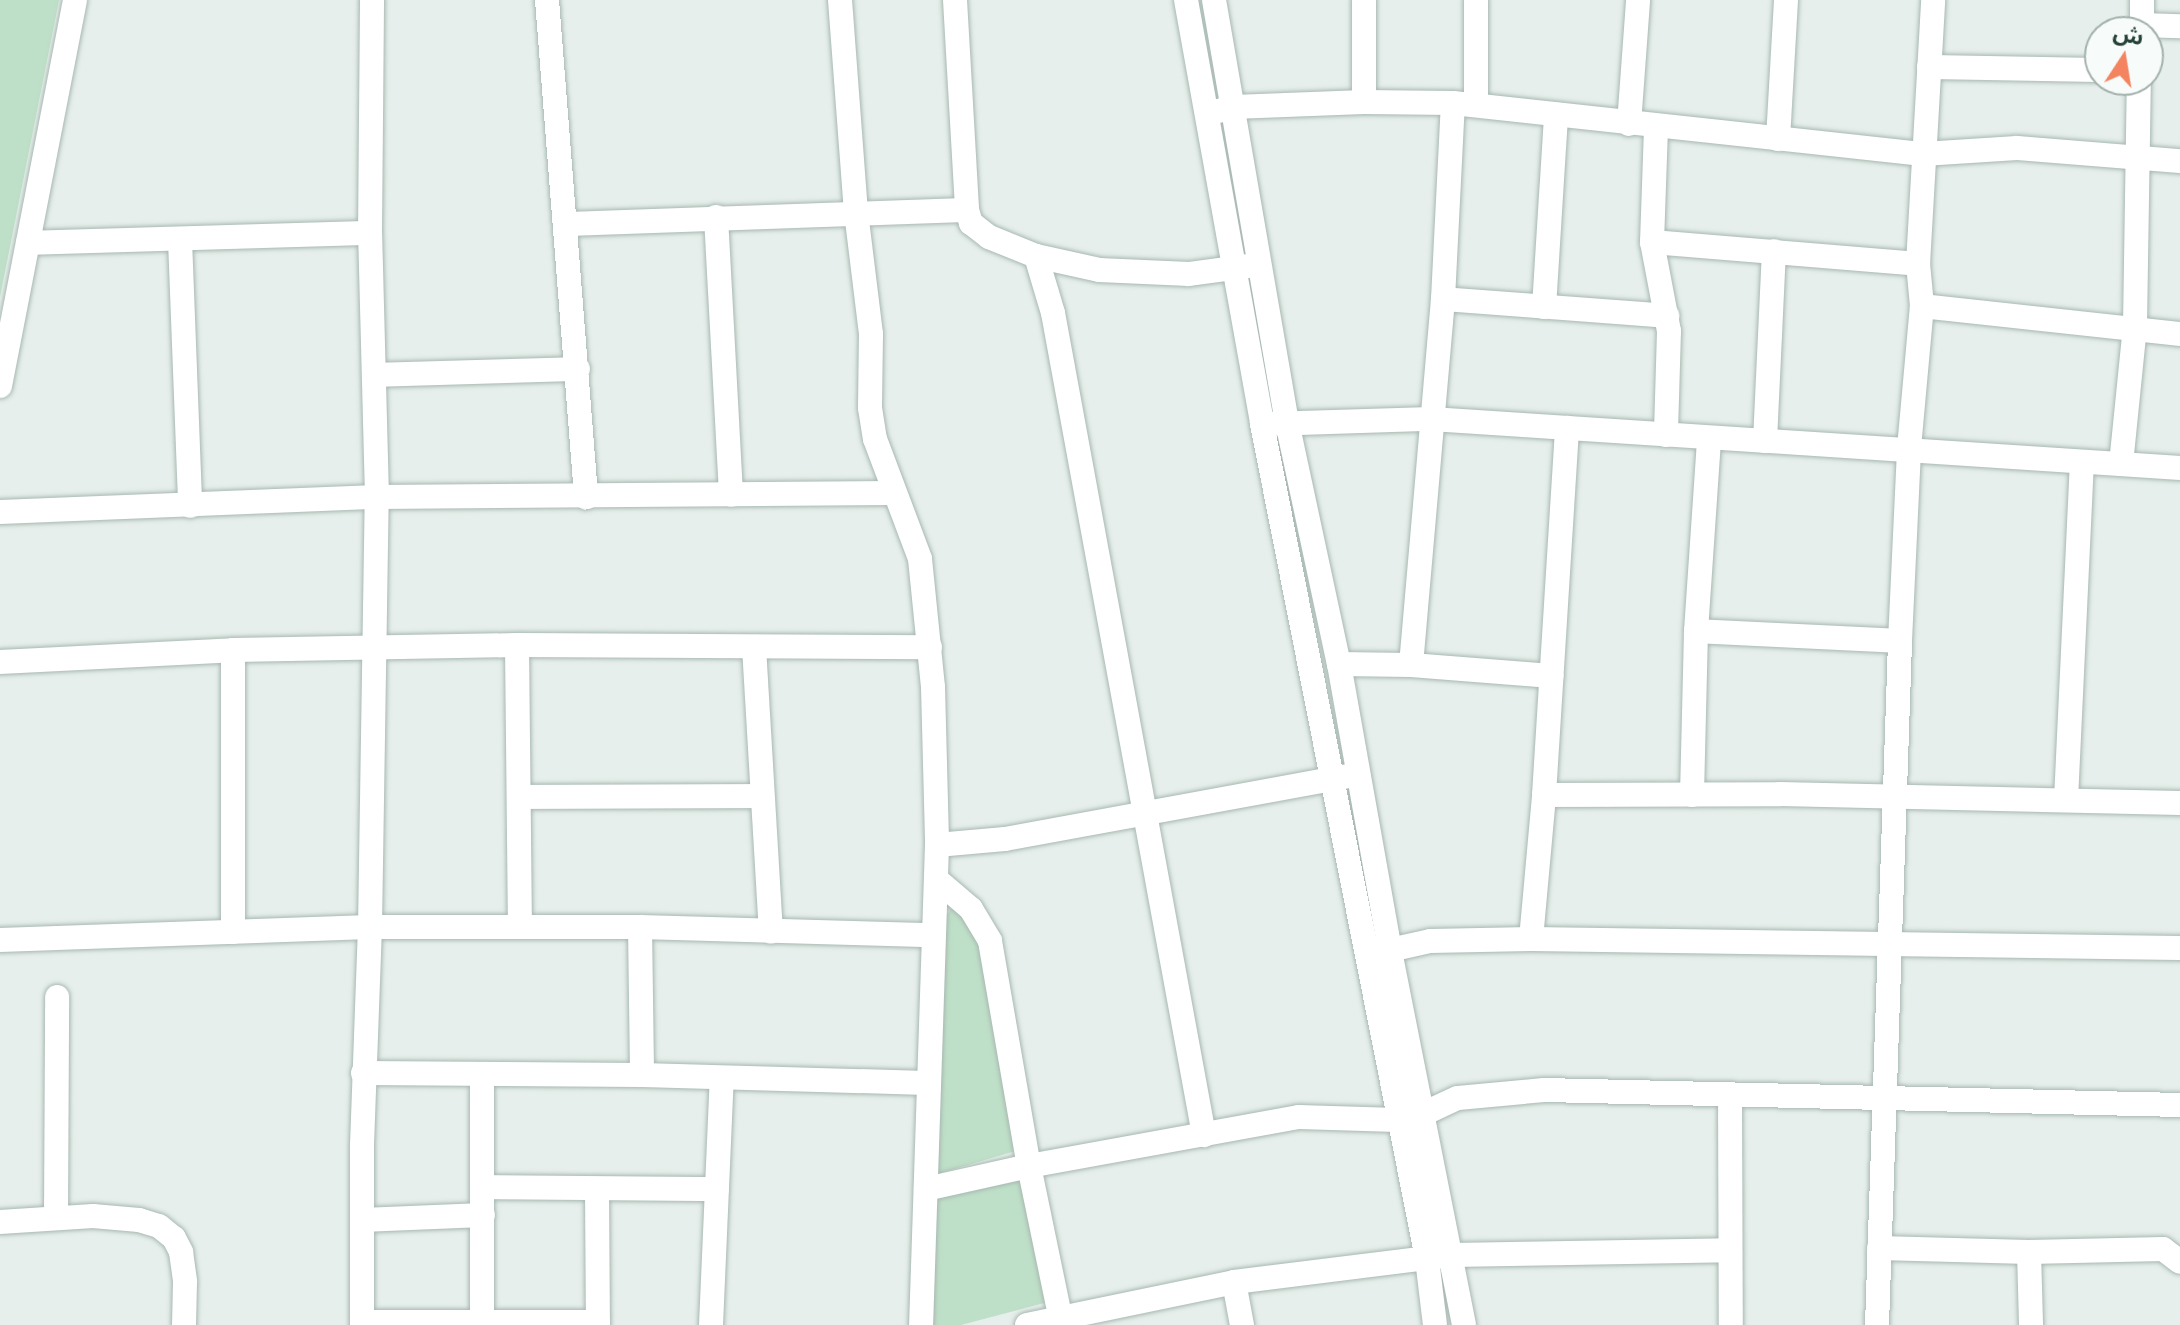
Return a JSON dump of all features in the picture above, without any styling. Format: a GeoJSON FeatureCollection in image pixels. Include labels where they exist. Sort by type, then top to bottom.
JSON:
{"type":"FeatureCollection","features":[{"type":"Feature","properties":{"kind":"street"},"geometry":{"type":"LineString","coordinates":[[0,386],[75,0]]}},
{"type":"Feature","properties":{"kind":"street"},"geometry":{"type":"LineString","coordinates":[[372,0],[370,233],[377,497],[370,927],[363,1073],[362,1324],[482,1320],[598,1323],[597,1189]]}},
{"type":"Feature","properties":{"kind":"street"},"geometry":{"type":"LineString","coordinates":[[547,0],[586,497]]}},
{"type":"Feature","properties":{"kind":"street"},"geometry":{"type":"LineString","coordinates":[[840,0],[856,212],[871,334],[872,424],[893,493],[920,559],[930,647],[937,845],[921,1325]]}},
{"type":"Feature","properties":{"kind":"street"},"geometry":{"type":"LineString","coordinates":[[955,0],[967,210],[971,223],[989,237],[1036,256],[1099,270],[1189,274],[1248,266]]}},
{"type":"Feature","properties":{"kind":"street"},"geometry":{"type":"LineString","coordinates":[[1186,0],[1208,114],[1248,266]]}},
{"type":"Feature","properties":{"kind":"street"},"geometry":{"type":"LineString","coordinates":[[1214,0],[1233,107],[1248,266],[1274,423],[1366,955],[1427,1259],[1435,1325]]}},
{"type":"Feature","properties":{"kind":"street"},"geometry":{"type":"LineString","coordinates":[[1364,0],[1364,102]]}},
{"type":"Feature","properties":{"kind":"street"},"geometry":{"type":"LineString","coordinates":[[1411,665],[1431,419],[1476,0]]}},
{"type":"Feature","properties":{"kind":"street"},"geometry":{"type":"LineString","coordinates":[[1629,124],[1638,0]]}},
{"type":"Feature","properties":{"kind":"street"},"geometry":{"type":"LineString","coordinates":[[1778,139],[1786,0]]}},
{"type":"Feature","properties":{"kind":"street"},"geometry":{"type":"LineString","coordinates":[[1877,1325],[1900,641],[1909,448],[1922,306],[1918,264],[1933,0]]}},
{"type":"Feature","properties":{"kind":"street"},"geometry":{"type":"LineString","coordinates":[[1929,67],[2084,70]]}},
{"type":"Feature","properties":{"kind":"street"},"geometry":{"type":"LineString","coordinates":[[2121,464],[2135,326],[2139,96]]}},
{"type":"Feature","properties":{"kind":"street"},"geometry":{"type":"LineString","coordinates":[[1208,114],[1233,107],[1364,102],[1464,104],[1656,128],[1923,154],[2017,148],[2180,161]]}},
{"type":"Feature","properties":{"kind":"street"},"geometry":{"type":"LineString","coordinates":[[1544,307],[1556,114]]}},
{"type":"Feature","properties":{"kind":"street"},"geometry":{"type":"LineString","coordinates":[[1656,128],[1652,242],[1667,316],[1666,435]]}},
{"type":"Feature","properties":{"kind":"street"},"geometry":{"type":"LineString","coordinates":[[566,224],[967,210]]}},
{"type":"Feature","properties":{"kind":"street"},"geometry":{"type":"LineString","coordinates":[[716,217],[731,495]]}},
{"type":"Feature","properties":{"kind":"street"},"geometry":{"type":"LineString","coordinates":[[28,243],[370,233]]}},
{"type":"Feature","properties":{"kind":"street"},"geometry":{"type":"LineString","coordinates":[[180,240],[190,506]]}},
{"type":"Feature","properties":{"kind":"street"},"geometry":{"type":"LineString","coordinates":[[1652,242],[1918,264]]}},
{"type":"Feature","properties":{"kind":"street"},"geometry":{"type":"LineString","coordinates":[[1765,441],[1774,251]]}},
{"type":"Feature","properties":{"kind":"street"},"geometry":{"type":"LineString","coordinates":[[1036,256],[1053,313],[1204,1135]]}},
{"type":"Feature","properties":{"kind":"street"},"geometry":{"type":"LineString","coordinates":[[1443,299],[1667,316]]}},
{"type":"Feature","properties":{"kind":"street"},"geometry":{"type":"LineString","coordinates":[[1922,306],[2135,326],[2180,334]]}},
{"type":"Feature","properties":{"kind":"street"},"geometry":{"type":"LineString","coordinates":[[375,375],[578,369]]}},
{"type":"Feature","properties":{"kind":"street"},"geometry":{"type":"LineString","coordinates":[[1274,423],[1431,419],[2180,468]]}},
{"type":"Feature","properties":{"kind":"street"},"geometry":{"type":"LineString","coordinates":[[1274,423],[1339,664],[1390,951],[1464,1325]]}},
{"type":"Feature","properties":{"kind":"street"},"geometry":{"type":"LineString","coordinates":[[1531,939],[1544,795],[1567,428]]}},
{"type":"Feature","properties":{"kind":"street"},"geometry":{"type":"LineString","coordinates":[[1692,795],[1696,631],[1709,439]]}},
{"type":"Feature","properties":{"kind":"street"},"geometry":{"type":"LineString","coordinates":[[2066,800],[2082,462]]}},
{"type":"Feature","properties":{"kind":"street"},"geometry":{"type":"LineString","coordinates":[[0,512],[377,497],[893,493]]}},
{"type":"Feature","properties":{"kind":"street"},"geometry":{"type":"LineString","coordinates":[[1696,631],[1900,641]]}},
{"type":"Feature","properties":{"kind":"street"},"geometry":{"type":"LineString","coordinates":[[517,645],[520,926]]}},
{"type":"Feature","properties":{"kind":"street"},"geometry":{"type":"LineString","coordinates":[[0,662],[233,650],[374,647],[930,647]]}},
{"type":"Feature","properties":{"kind":"street"},"geometry":{"type":"LineString","coordinates":[[754,647],[771,931]]}},
{"type":"Feature","properties":{"kind":"street"},"geometry":{"type":"LineString","coordinates":[[233,650],[233,932]]}},
{"type":"Feature","properties":{"kind":"street"},"geometry":{"type":"LineString","coordinates":[[1339,664],[1411,665],[1552,676]]}},
{"type":"Feature","properties":{"kind":"street"},"geometry":{"type":"LineString","coordinates":[[937,845],[1005,839],[1360,774]]}},
{"type":"Feature","properties":{"kind":"street"},"geometry":{"type":"LineString","coordinates":[[1544,795],[1895,797],[2180,803]]}},
{"type":"Feature","properties":{"kind":"street"},"geometry":{"type":"LineString","coordinates":[[521,797],[761,796]]}},
{"type":"Feature","properties":{"kind":"street"},"geometry":{"type":"LineString","coordinates":[[936,879],[971,909],[990,941],[1029,1166],[1061,1321]]}},
{"type":"Feature","properties":{"kind":"street"},"geometry":{"type":"LineString","coordinates":[[0,940],[370,927],[520,926],[932,935]]}},
{"type":"Feature","properties":{"kind":"street"},"geometry":{"type":"LineString","coordinates":[[640,927],[642,1075]]}},
{"type":"Feature","properties":{"kind":"street"},"geometry":{"type":"LineString","coordinates":[[1366,955],[1430,941],[1531,939],[2180,948]]}},
{"type":"Feature","properties":{"kind":"street"},"geometry":{"type":"LineString","coordinates":[[56,1218],[57,997]]}},
{"type":"Feature","properties":{"kind":"street"},"geometry":{"type":"LineString","coordinates":[[363,1073],[642,1075],[927,1083]]}},
{"type":"Feature","properties":{"kind":"street"},"geometry":{"type":"LineString","coordinates":[[482,1074],[482,1320]]}},
{"type":"Feature","properties":{"kind":"street"},"geometry":{"type":"LineString","coordinates":[[711,1325],[722,1078]]}},
{"type":"Feature","properties":{"kind":"street"},"geometry":{"type":"LineString","coordinates":[[926,1189],[1029,1166],[1299,1117],[1397,1120],[1423,1114],[1458,1098],[1544,1090],[2180,1105]]}},
{"type":"Feature","properties":{"kind":"street"},"geometry":{"type":"LineString","coordinates":[[1730,1095],[1731,1325]]}},
{"type":"Feature","properties":{"kind":"street"},"geometry":{"type":"LineString","coordinates":[[483,1187],[717,1189]]}},
{"type":"Feature","properties":{"kind":"street"},"geometry":{"type":"LineString","coordinates":[[362,1220],[483,1215]]}},
{"type":"Feature","properties":{"kind":"street"},"geometry":{"type":"LineString","coordinates":[[0,1222],[56,1218],[139,1220],[159,1226],[174,1238],[181,1252],[185,1282],[184,1325]]}},
{"type":"Feature","properties":{"kind":"street"},"geometry":{"type":"LineString","coordinates":[[1879,1248],[2029,1252],[2163,1249],[2180,1262]]}},
{"type":"Feature","properties":{"kind":"street"},"geometry":{"type":"LineString","coordinates":[[1027,1325],[1061,1321],[1234,1282],[1452,1255],[1729,1250]]}},
{"type":"Feature","properties":{"kind":"street"},"geometry":{"type":"LineString","coordinates":[[2029,1252],[2031,1325]]}},
{"type":"Feature","properties":{"kind":"street"},"geometry":{"type":"LineString","coordinates":[[1234,1282],[1242,1325]]}},
{"type":"Feature","properties":{"kind":"green space"},"geometry":{"type":"Polygon","coordinates":[[[0,0],[59,0],[0,297],[0,0]]]}},
{"type":"Feature","properties":{"kind":"green space"},"geometry":{"type":"Polygon","coordinates":[[[953,905],[972,920],[984,953],[1019,1150],[937,1174],[944,920],[953,905]]]}},
{"type":"Feature","properties":{"kind":"green space"},"geometry":{"type":"Polygon","coordinates":[[[1026,1172],[1048,1302],[961,1325],[933,1325],[936,1192],[1026,1172]]]}}]}
